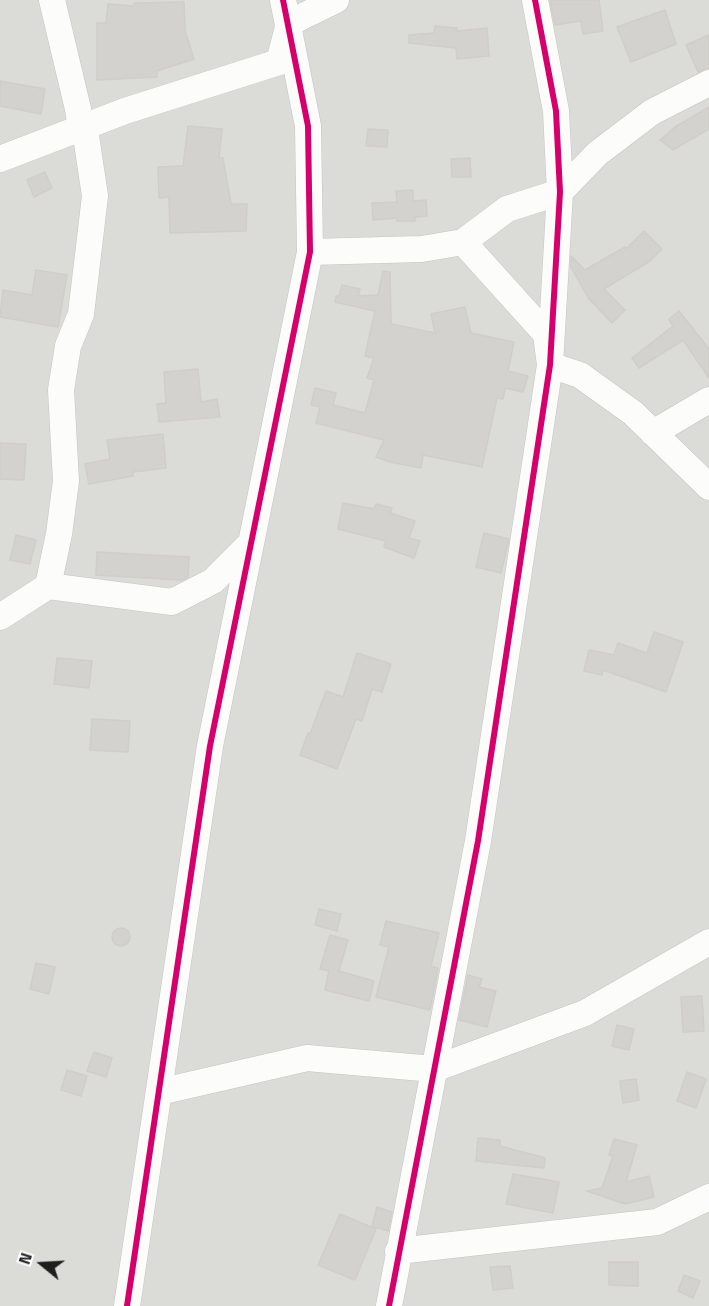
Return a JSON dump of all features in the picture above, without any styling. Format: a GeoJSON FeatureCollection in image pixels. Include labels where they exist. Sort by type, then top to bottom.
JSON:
{"type":"FeatureCollection","features":[{"type":"Feature","properties":{"kind":"street"},"geometry":{"type":"LineString","coordinates":[[48,586],[59,534],[66,481],[61,390],[68,346],[81,314],[95,196],[86,136],[81,130],[52,0]]}},
{"type":"Feature","properties":{"kind":"street"},"geometry":{"type":"LineString","coordinates":[[286,12],[336,0]]}},
{"type":"Feature","properties":{"kind":"street"},"geometry":{"type":"LineString","coordinates":[[389,1306],[478,841],[550,365],[560,192],[556,111],[535,0]]}},
{"type":"Feature","properties":{"kind":"street"},"geometry":{"type":"LineString","coordinates":[[0,159],[81,130],[125,111],[279,62],[286,12]]}},
{"type":"Feature","properties":{"kind":"street"},"geometry":{"type":"LineString","coordinates":[[127,1306],[210,746],[310,252],[308,126],[286,12]]}},
{"type":"Feature","properties":{"kind":"street"},"geometry":{"type":"LineString","coordinates":[[310,252],[422,249],[463,242],[507,209],[560,192],[598,153],[652,112],[709,83]]}},
{"type":"Feature","properties":{"kind":"street"},"geometry":{"type":"LineString","coordinates":[[463,242],[546,334],[550,365]]}},
{"type":"Feature","properties":{"kind":"street"},"geometry":{"type":"LineString","coordinates":[[550,365],[580,375],[633,413],[709,487]]}},
{"type":"Feature","properties":{"kind":"street"},"geometry":{"type":"LineString","coordinates":[[653,433],[709,400]]}},
{"type":"Feature","properties":{"kind":"street"},"geometry":{"type":"LineString","coordinates":[[0,617],[48,586],[172,602],[213,581],[249,545]]}},
{"type":"Feature","properties":{"kind":"street"},"geometry":{"type":"LineString","coordinates":[[159,1092],[307,1058],[434,1070],[585,1013],[709,942]]}},
{"type":"Feature","properties":{"kind":"street"},"geometry":{"type":"LineString","coordinates":[[398,1251],[657,1222],[709,1197]]}},
{"type":"Feature","properties":{"kind":"shaded area"},"geometry":{"type":"Polygon","coordinates":[[[0,0],[709,0],[709,1306],[0,1306],[0,0]]]}},
{"type":"Feature","properties":{"kind":"building"},"geometry":{"type":"Polygon","coordinates":[[[550,0],[599,0],[603,31],[583,34],[581,21],[555,25],[550,0]]]}},
{"type":"Feature","properties":{"kind":"building"},"geometry":{"type":"Polygon","coordinates":[[[184,2],[185,31],[194,59],[157,71],[157,77],[97,80],[97,23],[106,23],[108,4],[134,6],[134,3],[184,2]]]}},
{"type":"Feature","properties":{"kind":"building"},"geometry":{"type":"Polygon","coordinates":[[[665,10],[676,44],[631,62],[617,27],[665,10]]]}},
{"type":"Feature","properties":{"kind":"building"},"geometry":{"type":"Polygon","coordinates":[[[435,26],[457,28],[457,31],[487,28],[489,56],[457,59],[456,48],[409,43],[409,35],[434,33],[435,26]]]}},
{"type":"Feature","properties":{"kind":"building"},"geometry":{"type":"Polygon","coordinates":[[[709,35],[709,68],[698,72],[686,45],[709,35]]]}},
{"type":"Feature","properties":{"kind":"building"},"geometry":{"type":"Polygon","coordinates":[[[0,81],[45,89],[41,114],[0,106],[0,81]]]}},
{"type":"Feature","properties":{"kind":"building"},"geometry":{"type":"Polygon","coordinates":[[[709,107],[709,129],[673,150],[660,140],[675,127],[709,107]]]}},
{"type":"Feature","properties":{"kind":"building"},"geometry":{"type":"Polygon","coordinates":[[[188,126],[222,129],[219,158],[223,158],[231,204],[247,204],[246,231],[170,233],[169,197],[159,198],[158,167],[183,166],[188,126]]]}},
{"type":"Feature","properties":{"kind":"building"},"geometry":{"type":"Polygon","coordinates":[[[368,129],[388,130],[387,147],[366,146],[368,129]]]}},
{"type":"Feature","properties":{"kind":"building"},"geometry":{"type":"Polygon","coordinates":[[[470,158],[471,177],[452,177],[451,159],[470,158]]]}},
{"type":"Feature","properties":{"kind":"building"},"geometry":{"type":"Polygon","coordinates":[[[45,172],[52,188],[34,197],[27,180],[45,172]]]}},
{"type":"Feature","properties":{"kind":"building"},"geometry":{"type":"Polygon","coordinates":[[[413,190],[413,201],[426,200],[427,216],[415,217],[415,221],[397,221],[397,218],[373,220],[372,203],[397,202],[396,191],[413,190]]]}},
{"type":"Feature","properties":{"kind":"building"},"geometry":{"type":"Polygon","coordinates":[[[644,231],[662,249],[650,261],[604,289],[625,310],[612,323],[589,299],[571,267],[571,256],[585,270],[625,247],[626,249],[644,231]]]}},
{"type":"Feature","properties":{"kind":"building"},"geometry":{"type":"Polygon","coordinates":[[[36,270],[67,275],[58,327],[0,317],[3,290],[32,295],[36,270]]]}},
{"type":"Feature","properties":{"kind":"building"},"geometry":{"type":"Polygon","coordinates":[[[383,271],[390,272],[391,324],[435,333],[431,314],[465,307],[471,333],[514,342],[508,371],[528,376],[523,392],[505,388],[503,399],[497,398],[482,467],[423,455],[421,468],[390,462],[376,457],[384,440],[316,423],[320,407],[311,405],[315,388],[336,393],[333,405],[365,413],[374,380],[367,378],[374,358],[365,356],[375,311],[335,302],[342,285],[360,289],[358,296],[378,295],[383,271]]]}},
{"type":"Feature","properties":{"kind":"building"},"geometry":{"type":"Polygon","coordinates":[[[679,311],[709,349],[709,378],[683,340],[639,368],[632,358],[673,326],[669,319],[679,311]]]}},
{"type":"Feature","properties":{"kind":"building"},"geometry":{"type":"Polygon","coordinates":[[[198,369],[201,402],[217,399],[220,417],[159,422],[157,404],[166,403],[164,372],[198,369]]]}},
{"type":"Feature","properties":{"kind":"building"},"geometry":{"type":"Polygon","coordinates":[[[163,434],[166,468],[133,472],[133,476],[89,484],[85,464],[110,459],[107,440],[163,434]]]}},
{"type":"Feature","properties":{"kind":"building"},"geometry":{"type":"Polygon","coordinates":[[[0,443],[26,444],[24,480],[0,479],[0,443]]]}},
{"type":"Feature","properties":{"kind":"building"},"geometry":{"type":"Polygon","coordinates":[[[343,503],[374,509],[376,504],[392,508],[390,513],[415,521],[409,538],[420,541],[414,558],[384,547],[386,541],[338,529],[343,503]]]}},
{"type":"Feature","properties":{"kind":"building"},"geometry":{"type":"Polygon","coordinates":[[[484,533],[509,539],[501,573],[476,567],[484,533]]]}},
{"type":"Feature","properties":{"kind":"building"},"geometry":{"type":"Polygon","coordinates":[[[16,535],[36,540],[30,564],[10,560],[16,535]]]}},
{"type":"Feature","properties":{"kind":"building"},"geometry":{"type":"Polygon","coordinates":[[[97,552],[189,557],[188,577],[182,580],[96,575],[97,552]]]}},
{"type":"Feature","properties":{"kind":"building"},"geometry":{"type":"Polygon","coordinates":[[[654,632],[683,642],[666,692],[603,670],[602,675],[584,671],[589,650],[614,655],[618,643],[647,653],[654,632]]]}},
{"type":"Feature","properties":{"kind":"building"},"geometry":{"type":"Polygon","coordinates":[[[357,653],[391,664],[382,692],[372,689],[362,721],[356,719],[337,769],[300,755],[326,691],[343,697],[357,653]]]}},
{"type":"Feature","properties":{"kind":"building"},"geometry":{"type":"Polygon","coordinates":[[[57,658],[92,661],[89,688],[54,684],[57,658]]]}},
{"type":"Feature","properties":{"kind":"building"},"geometry":{"type":"Polygon","coordinates":[[[92,719],[130,721],[128,752],[90,750],[92,719]]]}},
{"type":"Feature","properties":{"kind":"building"},"geometry":{"type":"Polygon","coordinates":[[[319,909],[341,914],[337,931],[315,925],[319,909]]]}},
{"type":"Feature","properties":{"kind":"building"},"geometry":{"type":"Polygon","coordinates":[[[386,921],[439,933],[431,966],[438,968],[430,1010],[376,997],[389,947],[380,945],[386,921]]]}},
{"type":"Feature","properties":{"kind":"building"},"geometry":{"type":"Polygon","coordinates":[[[121,928],[127,931],[130,937],[127,943],[121,946],[115,943],[112,937],[115,931],[121,928]]]}},
{"type":"Feature","properties":{"kind":"building"},"geometry":{"type":"Polygon","coordinates":[[[330,935],[348,940],[339,971],[374,981],[369,1001],[325,990],[329,971],[320,969],[330,935]]]}},
{"type":"Feature","properties":{"kind":"building"},"geometry":{"type":"Polygon","coordinates":[[[36,963],[55,967],[49,994],[30,989],[36,963]]]}},
{"type":"Feature","properties":{"kind":"building"},"geometry":{"type":"Polygon","coordinates":[[[468,975],[482,979],[479,987],[496,991],[487,1027],[459,1020],[468,975]]]}},
{"type":"Feature","properties":{"kind":"building"},"geometry":{"type":"Polygon","coordinates":[[[702,996],[704,1031],[683,1032],[681,997],[702,996]]]}},
{"type":"Feature","properties":{"kind":"building"},"geometry":{"type":"Polygon","coordinates":[[[617,1025],[634,1029],[629,1050],[612,1046],[617,1025]]]}},
{"type":"Feature","properties":{"kind":"building"},"geometry":{"type":"Polygon","coordinates":[[[94,1052],[112,1058],[106,1077],[87,1071],[94,1052]]]}},
{"type":"Feature","properties":{"kind":"building"},"geometry":{"type":"Polygon","coordinates":[[[67,1070],[87,1076],[81,1096],[61,1090],[67,1070]]]}},
{"type":"Feature","properties":{"kind":"building"},"geometry":{"type":"Polygon","coordinates":[[[687,1072],[706,1079],[696,1108],[677,1101],[687,1072]]]}},
{"type":"Feature","properties":{"kind":"building"},"geometry":{"type":"Polygon","coordinates":[[[636,1079],[639,1100],[623,1103],[620,1081],[636,1079]]]}},
{"type":"Feature","properties":{"kind":"building"},"geometry":{"type":"Polygon","coordinates":[[[478,1138],[500,1140],[500,1146],[545,1158],[544,1168],[476,1161],[478,1138]]]}},
{"type":"Feature","properties":{"kind":"building"},"geometry":{"type":"Polygon","coordinates":[[[614,1139],[637,1145],[626,1182],[649,1176],[654,1197],[625,1204],[587,1191],[602,1188],[613,1156],[609,1155],[614,1139]]]}},
{"type":"Feature","properties":{"kind":"building"},"geometry":{"type":"Polygon","coordinates":[[[513,1174],[559,1182],[553,1213],[506,1204],[513,1174]]]}},
{"type":"Feature","properties":{"kind":"building"},"geometry":{"type":"Polygon","coordinates":[[[377,1207],[392,1212],[388,1231],[372,1226],[377,1207]]]}},
{"type":"Feature","properties":{"kind":"building"},"geometry":{"type":"Polygon","coordinates":[[[340,1214],[376,1229],[355,1280],[318,1265],[340,1214]]]}},
{"type":"Feature","properties":{"kind":"building"},"geometry":{"type":"Polygon","coordinates":[[[609,1262],[638,1262],[638,1286],[609,1285],[609,1262]]]}},
{"type":"Feature","properties":{"kind":"building"},"geometry":{"type":"Polygon","coordinates":[[[510,1266],[513,1288],[493,1290],[490,1267],[510,1266]]]}},
{"type":"Feature","properties":{"kind":"building"},"geometry":{"type":"Polygon","coordinates":[[[684,1275],[700,1281],[693,1298],[678,1291],[684,1275]]]}},
{"type":"Feature","properties":{"kind":"cycle path"},"geometry":{"type":"LineString","coordinates":[[127,1306],[210,746],[310,252],[308,126],[283,0]]}},
{"type":"Feature","properties":{"kind":"cycle path"},"geometry":{"type":"LineString","coordinates":[[389,1306],[478,841],[550,365],[560,192],[556,111],[535,0]]}}]}
